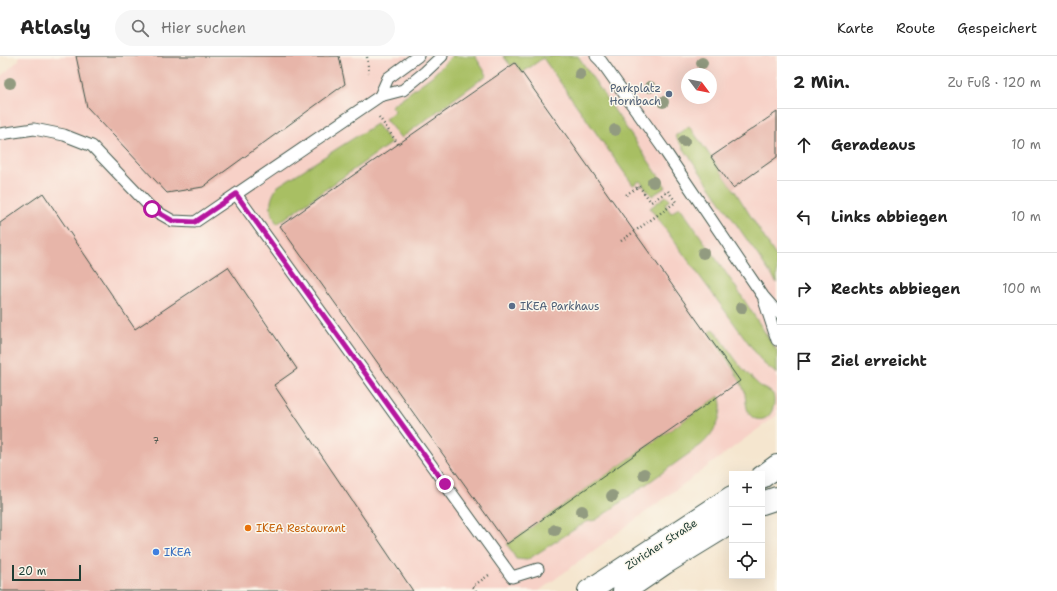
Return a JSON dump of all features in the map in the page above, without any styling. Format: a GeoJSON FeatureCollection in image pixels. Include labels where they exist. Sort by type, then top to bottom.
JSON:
{"type":"FeatureCollection","features":[{"type":"Feature","properties":{"kind":"street"},"geometry":{"type":"LineString","coordinates":[[765,475],[777,466]]}},
{"type":"Feature","properties":{"kind":"street"},"geometry":{"type":"LineString","coordinates":[[765,502],[777,498]]}},
{"type":"Feature","properties":{"kind":"street","name":"Züricher Straße"},"geometry":{"type":"LineString","coordinates":[[589,591],[729,499]]}},
{"type":"Feature","properties":{"kind":"street","name":"Züricher Straße"},"geometry":{"type":"LineString","coordinates":[[624,591],[665,563],[729,524]]}},
{"type":"Feature","properties":{"kind":"lane"},"geometry":{"type":"LineString","coordinates":[[380,96],[388,78],[418,56]]}},
{"type":"Feature","properties":{"kind":"lane"},"geometry":{"type":"LineString","coordinates":[[0,134],[34,129],[64,135],[92,146],[152,209],[173,221],[195,222],[380,96],[403,90],[442,56]]}},
{"type":"Feature","properties":{"kind":"lane"},"geometry":{"type":"LineString","coordinates":[[599,58],[669,157],[763,296],[777,312]]}},
{"type":"Feature","properties":{"kind":"lane"},"geometry":{"type":"LineString","coordinates":[[236,194],[512,577],[538,569]]}},
{"type":"Feature","properties":{"kind":"lane"},"geometry":{"type":"LineString","coordinates":[[763,296],[777,340]]}},
{"type":"Feature","properties":{"kind":"lane"},"geometry":{"type":"LineString","coordinates":[[765,500],[777,486]]}},
{"type":"Feature","properties":{"kind":"path"},"geometry":{"type":"LineString","coordinates":[[366,58],[370,73]]}},
{"type":"Feature","properties":{"kind":"path"},"geometry":{"type":"LineString","coordinates":[[378,117],[398,144]]}},
{"type":"Feature","properties":{"kind":"path"},"geometry":{"type":"LineString","coordinates":[[621,241],[676,202],[668,191],[651,202],[639,186],[626,194]]}},
{"type":"Feature","properties":{"kind":"path"},"geometry":{"type":"LineString","coordinates":[[476,591],[473,586],[503,564]]}},
{"type":"Feature","properties":{"kind":"shaded area"},"geometry":{"type":"Polygon","coordinates":[[[19,56],[777,56],[777,415],[539,591],[0,591],[0,77],[19,60],[19,56]]]}},
{"type":"Feature","properties":{"kind":"green space"},"geometry":{"type":"Polygon","coordinates":[[[452,56],[475,56],[487,75],[401,138],[385,119],[395,111],[391,106],[432,76],[452,56]]]}},
{"type":"Feature","properties":{"kind":"green space"},"geometry":{"type":"Polygon","coordinates":[[[503,56],[578,56],[666,187],[652,196],[640,181],[633,185],[543,58],[522,73],[515,63],[511,66],[503,56]]]}},
{"type":"Feature","properties":{"kind":"green space"},"geometry":{"type":"Polygon","coordinates":[[[376,124],[391,143],[277,224],[272,214],[271,201],[272,196],[278,186],[376,124]]]}},
{"type":"Feature","properties":{"kind":"green space"},"geometry":{"type":"Polygon","coordinates":[[[689,126],[733,188],[777,258],[777,283],[675,136],[689,126]]]}},
{"type":"Feature","properties":{"kind":"green space"},"geometry":{"type":"Polygon","coordinates":[[[666,196],[670,200],[665,204],[671,213],[680,207],[735,286],[777,351],[777,374],[763,363],[650,208],[666,196]]]}},
{"type":"Feature","properties":{"kind":"green space"},"geometry":{"type":"Polygon","coordinates":[[[714,329],[742,368],[759,385],[773,394],[774,403],[769,416],[761,420],[752,417],[749,414],[741,383],[709,332],[714,329]]]}},
{"type":"Feature","properties":{"kind":"green space"},"geometry":{"type":"Polygon","coordinates":[[[719,396],[721,409],[718,423],[701,445],[596,520],[586,522],[527,560],[516,559],[507,544],[719,396]]]}},
{"type":"Feature","properties":{"kind":"building"},"geometry":{"type":"Polygon","coordinates":[[[76,56],[339,56],[345,84],[203,187],[167,193],[87,107],[76,56]]]}},
{"type":"Feature","properties":{"kind":"building","name":"IKEA Parkhaus"},"geometry":{"type":"Polygon","coordinates":[[[515,63],[740,381],[507,544],[280,226],[515,63]]]}},
{"type":"Feature","properties":{"kind":"building"},"geometry":{"type":"Polygon","coordinates":[[[777,112],[777,157],[733,188],[711,157],[777,112]]]}},
{"type":"Feature","properties":{"kind":"building"},"geometry":{"type":"Polygon","coordinates":[[[43,193],[135,329],[228,267],[297,369],[274,385],[413,591],[0,591],[0,223],[43,193]]]}},
{"type":"Feature","properties":{"kind":"place","name":"Parkplatz Hornbach"},"geometry":{"type":"Point","coordinates":[669,94]}},
{"type":"Feature","properties":{"kind":"place","name":"IKEA Parkhaus"},"geometry":{"type":"Point","coordinates":[512,306]}},
{"type":"Feature","properties":{"kind":"place","name":"IKEA Restaurant"},"geometry":{"type":"Point","coordinates":[248,528]}},
{"type":"Feature","properties":{"kind":"place","name":"IKEA"},"geometry":{"type":"Point","coordinates":[156,552]}},
{"type":"Feature","properties":{"kind":"route"},"geometry":{"type":"LineString","coordinates":[[152,209],[173,221],[195,222],[236,194],[445,484]]}}]}
